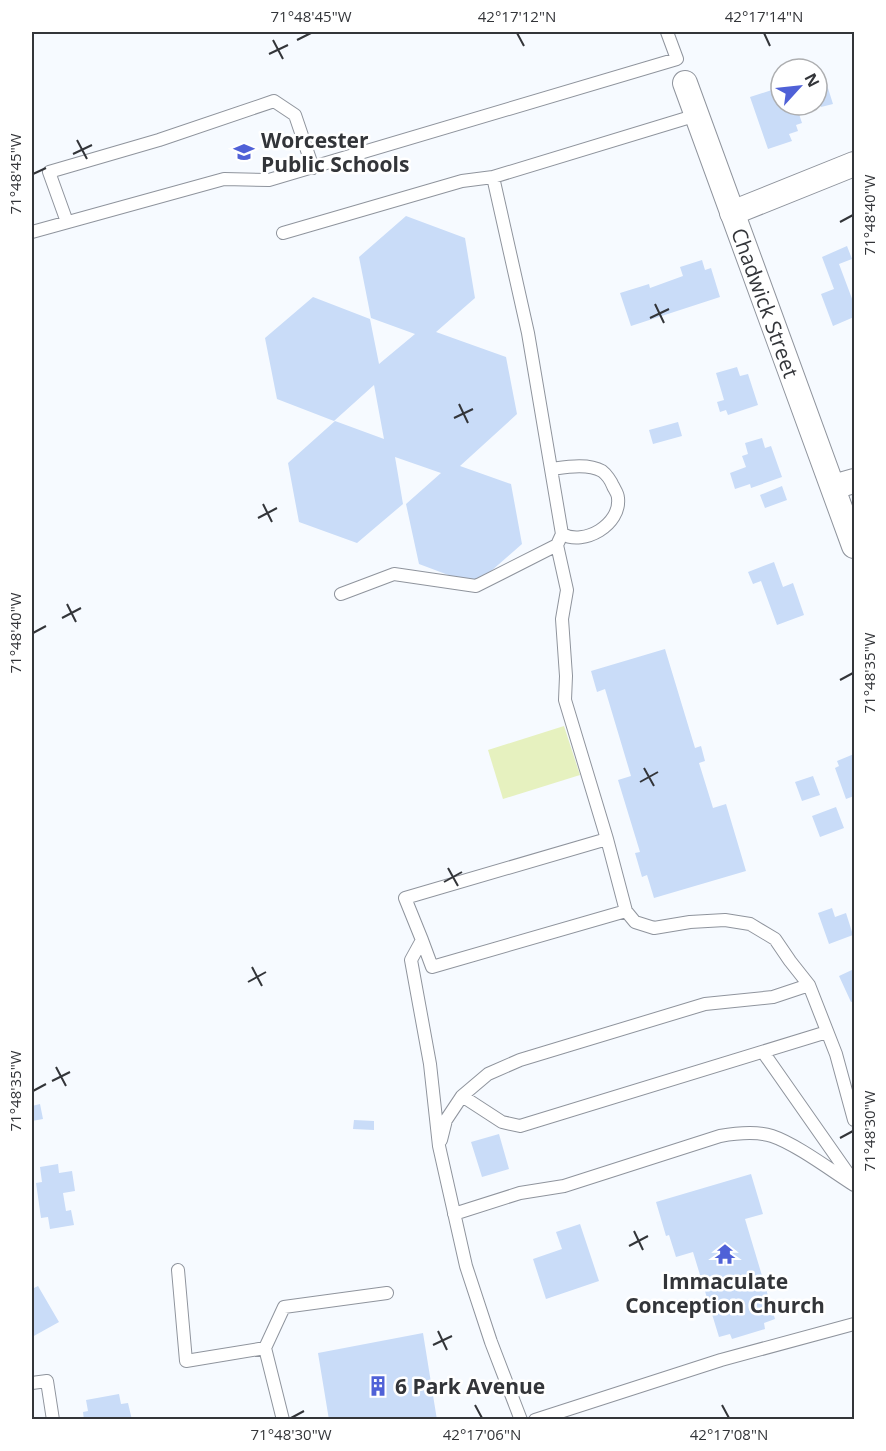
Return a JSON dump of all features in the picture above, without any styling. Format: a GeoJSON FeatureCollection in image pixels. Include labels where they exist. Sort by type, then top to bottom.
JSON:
{"type":"FeatureCollection","features":[{"type":"Feature","properties":{"kind":"street","name":"Chadwick Street"},"geometry":{"type":"LineString","coordinates":[[685,83],[732,213],[844,484],[855,546]]}},
{"type":"Feature","properties":{"kind":"street"},"geometry":{"type":"LineString","coordinates":[[732,213],[855,164]]}},
{"type":"Feature","properties":{"kind":"lane","name":"Chadwick Street"},"geometry":{"type":"LineString","coordinates":[[667,32],[685,83]]}},
{"type":"Feature","properties":{"kind":"lane"},"geometry":{"type":"LineString","coordinates":[[32,232],[224,179],[269,180],[677,59]]}},
{"type":"Feature","properties":{"kind":"lane"},"geometry":{"type":"LineString","coordinates":[[67,222],[49,172],[159,140],[274,101],[295,114],[313,168]]}},
{"type":"Feature","properties":{"kind":"lane"},"geometry":{"type":"LineString","coordinates":[[283,233],[462,181],[493,177],[696,115]]}},
{"type":"Feature","properties":{"kind":"lane"},"geometry":{"type":"LineString","coordinates":[[493,177],[528,333],[551,468],[567,590],[562,619],[566,676],[565,700],[626,911],[635,922],[654,928],[690,922],[725,920],[750,924],[775,939],[809,985],[836,1054],[855,1119]]}},
{"type":"Feature","properties":{"kind":"lane"},"geometry":{"type":"LineString","coordinates":[[341,594],[394,574],[476,586],[560,539],[589,536],[608,525],[617,512],[618,497],[610,481],[601,471],[583,466],[551,468]]}},
{"type":"Feature","properties":{"kind":"lane"},"geometry":{"type":"LineString","coordinates":[[607,839],[405,898],[432,967],[626,911]]}},
{"type":"Feature","properties":{"kind":"lane"},"geometry":{"type":"LineString","coordinates":[[422,940],[411,960],[430,1064],[439,1146],[465,1266],[521,1419]]}},
{"type":"Feature","properties":{"kind":"lane"},"geometry":{"type":"LineString","coordinates":[[439,1146],[446,1120],[462,1096],[488,1074],[519,1060],[705,1004],[773,997],[809,985]]}},
{"type":"Feature","properties":{"kind":"lane"},"geometry":{"type":"LineString","coordinates":[[462,1096],[502,1122],[520,1126],[827,1032]]}},
{"type":"Feature","properties":{"kind":"lane"},"geometry":{"type":"LineString","coordinates":[[763,1052],[855,1184]]}},
{"type":"Feature","properties":{"kind":"lane"},"geometry":{"type":"LineString","coordinates":[[454,1214],[520,1192],[564,1186],[720,1136],[742,1132],[772,1136],[855,1184]]}},
{"type":"Feature","properties":{"kind":"lane"},"geometry":{"type":"LineString","coordinates":[[178,1270],[186,1361],[265,1348]]}},
{"type":"Feature","properties":{"kind":"lane"},"geometry":{"type":"LineString","coordinates":[[282,1419],[265,1348],[284,1307],[387,1293]]}},
{"type":"Feature","properties":{"kind":"lane"},"geometry":{"type":"LineString","coordinates":[[535,1419],[721,1360],[855,1324]]}},
{"type":"Feature","properties":{"kind":"lane"},"geometry":{"type":"LineString","coordinates":[[32,1383],[47,1381],[53,1419]]}},
{"type":"Feature","properties":{"kind":"green space"},"geometry":{"type":"Polygon","coordinates":[[[564,726],[580,775],[503,799],[488,750],[564,726]]]}},
{"type":"Feature","properties":{"kind":"building"},"geometry":{"type":"Polygon","coordinates":[[[769,91],[769,117],[800,117],[802,123],[796,125],[798,131],[789,134],[792,141],[768,149],[750,97],[769,91]]]}},
{"type":"Feature","properties":{"kind":"building"},"geometry":{"type":"Polygon","coordinates":[[[829,91],[833,104],[829,105],[829,91]]]}},
{"type":"Feature","properties":{"kind":"building"},"geometry":{"type":"Polygon","coordinates":[[[406,216],[465,238],[475,298],[436,332],[506,357],[517,414],[460,466],[511,484],[522,544],[475,585],[419,564],[406,504],[441,473],[395,457],[403,504],[357,543],[299,522],[288,463],[335,421],[384,439],[374,385],[334,421],[277,399],[265,338],[313,297],[370,319],[379,364],[415,334],[371,318],[359,257],[406,216]]]}},
{"type":"Feature","properties":{"kind":"building"},"geometry":{"type":"Polygon","coordinates":[[[847,246],[852,259],[839,264],[854,304],[854,317],[833,326],[821,294],[834,289],[822,257],[847,246]]]}},
{"type":"Feature","properties":{"kind":"building"},"geometry":{"type":"Polygon","coordinates":[[[702,260],[705,270],[711,268],[720,297],[631,326],[620,293],[649,284],[650,288],[683,276],[680,267],[702,260]]]}},
{"type":"Feature","properties":{"kind":"building"},"geometry":{"type":"Polygon","coordinates":[[[737,367],[740,376],[748,374],[758,405],[728,415],[726,410],[720,412],[717,402],[724,400],[716,373],[737,367]]]}},
{"type":"Feature","properties":{"kind":"building"},"geometry":{"type":"Polygon","coordinates":[[[678,422],[682,436],[653,444],[649,430],[678,422]]]}},
{"type":"Feature","properties":{"kind":"building"},"geometry":{"type":"Polygon","coordinates":[[[762,438],[765,448],[771,446],[782,477],[751,488],[750,484],[735,489],[730,473],[746,467],[742,456],[748,454],[745,443],[762,438]]]}},
{"type":"Feature","properties":{"kind":"building"},"geometry":{"type":"Polygon","coordinates":[[[782,486],[787,500],[765,508],[760,495],[782,486]]]}},
{"type":"Feature","properties":{"kind":"building"},"geometry":{"type":"Polygon","coordinates":[[[774,562],[783,587],[793,583],[804,615],[777,625],[761,581],[753,584],[748,572],[774,562]]]}},
{"type":"Feature","properties":{"kind":"building"},"geometry":{"type":"Polygon","coordinates":[[[665,649],[695,748],[701,746],[705,761],[699,763],[713,808],[726,804],[746,871],[654,898],[647,875],[642,877],[635,853],[640,852],[618,780],[631,776],[605,689],[597,692],[591,671],[665,649]]]}},
{"type":"Feature","properties":{"kind":"building"},"geometry":{"type":"Polygon","coordinates":[[[854,754],[854,796],[846,799],[835,768],[839,766],[837,761],[854,754]]]}},
{"type":"Feature","properties":{"kind":"building"},"geometry":{"type":"Polygon","coordinates":[[[813,776],[820,795],[802,801],[795,782],[813,776]]]}},
{"type":"Feature","properties":{"kind":"building"},"geometry":{"type":"Polygon","coordinates":[[[836,807],[844,828],[820,837],[812,816],[836,807]]]}},
{"type":"Feature","properties":{"kind":"building"},"geometry":{"type":"Polygon","coordinates":[[[832,908],[835,917],[846,913],[853,935],[829,944],[818,913],[832,908]]]}},
{"type":"Feature","properties":{"kind":"building"},"geometry":{"type":"Polygon","coordinates":[[[854,969],[854,1001],[851,1002],[839,976],[854,969]]]}},
{"type":"Feature","properties":{"kind":"building"},"geometry":{"type":"Polygon","coordinates":[[[40,1104],[43,1119],[32,1121],[32,1106],[40,1104]]]}},
{"type":"Feature","properties":{"kind":"building"},"geometry":{"type":"Polygon","coordinates":[[[354,1120],[374,1121],[374,1130],[353,1129],[354,1120]]]}},
{"type":"Feature","properties":{"kind":"building"},"geometry":{"type":"Polygon","coordinates":[[[499,1134],[509,1169],[482,1177],[471,1142],[499,1134]]]}},
{"type":"Feature","properties":{"kind":"building"},"geometry":{"type":"Polygon","coordinates":[[[58,1164],[59,1173],[72,1171],[75,1191],[63,1193],[66,1211],[71,1210],[74,1225],[50,1229],[48,1217],[41,1218],[36,1183],[42,1182],[40,1167],[58,1164]]]}},
{"type":"Feature","properties":{"kind":"building","name":"Immaculate Conception Church"},"geometry":{"type":"Polygon","coordinates":[[[751,1174],[763,1214],[745,1219],[775,1319],[764,1323],[765,1329],[732,1339],[730,1334],[719,1337],[693,1252],[676,1257],[669,1235],[666,1236],[656,1202],[751,1174]]]}},
{"type":"Feature","properties":{"kind":"building"},"geometry":{"type":"Polygon","coordinates":[[[580,1224],[599,1281],[546,1299],[533,1259],[562,1249],[556,1232],[580,1224]]]}},
{"type":"Feature","properties":{"kind":"building"},"geometry":{"type":"Polygon","coordinates":[[[38,1286],[59,1322],[32,1337],[32,1289],[38,1286]]]}},
{"type":"Feature","properties":{"kind":"building","name":"6 Park Avenue"},"geometry":{"type":"Polygon","coordinates":[[[423,1333],[437,1420],[329,1420],[318,1353],[423,1333]]]}},
{"type":"Feature","properties":{"kind":"building"},"geometry":{"type":"Polygon","coordinates":[[[119,1394],[121,1404],[128,1403],[132,1420],[84,1420],[83,1412],[88,1411],[86,1400],[119,1394]]]}},
{"type":"Feature","properties":{"kind":"place","name":"Worcester Public Schools"},"geometry":{"type":"Point","coordinates":[244,152]}},
{"type":"Feature","properties":{"kind":"place","name":"Immaculate Conception Church"},"geometry":{"type":"Point","coordinates":[725,1254]}},
{"type":"Feature","properties":{"kind":"place","name":"6 Park Avenue"},"geometry":{"type":"Point","coordinates":[378,1386]}}]}
